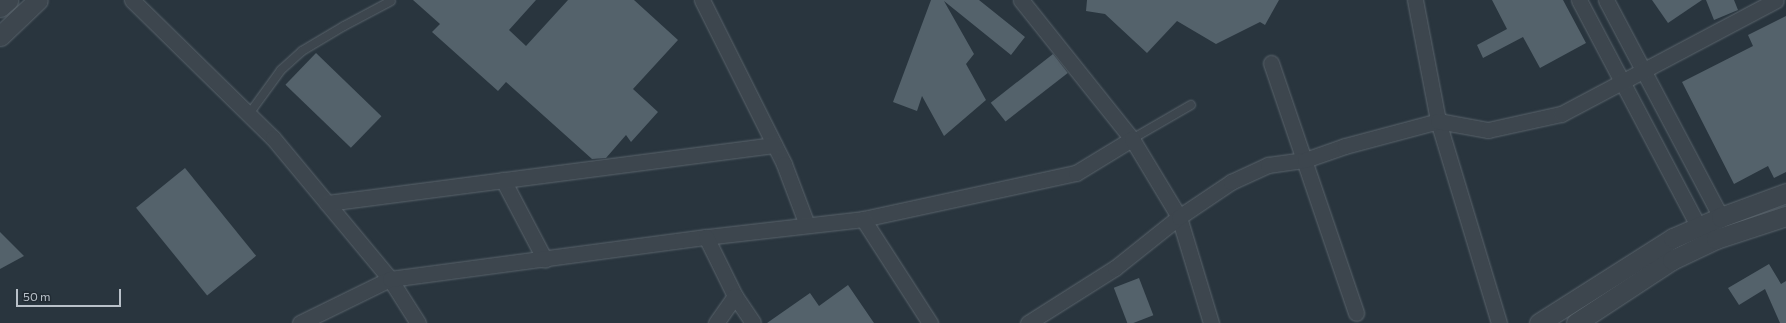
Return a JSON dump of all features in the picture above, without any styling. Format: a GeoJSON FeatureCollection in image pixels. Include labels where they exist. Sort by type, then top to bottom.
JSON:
{"type":"FeatureCollection","features":[{"type":"Feature","properties":{"kind":"street"},"geometry":{"type":"LineString","coordinates":[[0,7],[8,0]]}},
{"type":"Feature","properties":{"kind":"street"},"geometry":{"type":"LineString","coordinates":[[0,36],[38,0]]}},
{"type":"Feature","properties":{"kind":"street"},"geometry":{"type":"LineString","coordinates":[[132,0],[273,138],[390,279],[418,323]]}},
{"type":"Feature","properties":{"kind":"street"},"geometry":{"type":"LineString","coordinates":[[702,0],[784,164],[807,225]]}},
{"type":"Feature","properties":{"kind":"street"},"geometry":{"type":"LineString","coordinates":[[1021,0],[1132,139],[1179,217],[1211,323]]}},
{"type":"Feature","properties":{"kind":"street"},"geometry":{"type":"LineString","coordinates":[[1415,0],[1438,121],[1499,323]]}},
{"type":"Feature","properties":{"kind":"street"},"geometry":{"type":"LineString","coordinates":[[1579,0],[1698,226]]}},
{"type":"Feature","properties":{"kind":"street"},"geometry":{"type":"LineString","coordinates":[[1606,0],[1721,217]]}},
{"type":"Feature","properties":{"kind":"street"},"geometry":{"type":"LineString","coordinates":[[1028,323],[1115,268],[1179,217],[1231,182],[1268,166],[1305,160],[1345,146],[1438,121],[1488,130],[1561,114],[1776,0]]}},
{"type":"Feature","properties":{"kind":"street"},"geometry":{"type":"LineString","coordinates":[[1271,63],[1356,313]]}},
{"type":"Feature","properties":{"kind":"street"},"geometry":{"type":"LineString","coordinates":[[300,323],[390,279],[545,260],[706,237],[863,219],[1076,172],[1132,139]]}},
{"type":"Feature","properties":{"kind":"street"},"geometry":{"type":"LineString","coordinates":[[327,203],[774,145]]}},
{"type":"Feature","properties":{"kind":"street"},"geometry":{"type":"LineString","coordinates":[[503,180],[545,260]]}},
{"type":"Feature","properties":{"kind":"street"},"geometry":{"type":"LineString","coordinates":[[1539,323],[1631,262],[1673,238],[1698,226],[1786,193]]}},
{"type":"Feature","properties":{"kind":"street"},"geometry":{"type":"LineString","coordinates":[[1576,323],[1672,260],[1716,239],[1786,216]]}},
{"type":"Feature","properties":{"kind":"street"},"geometry":{"type":"LineString","coordinates":[[863,219],[930,323]]}},
{"type":"Feature","properties":{"kind":"street"},"geometry":{"type":"LineString","coordinates":[[706,237],[735,296],[753,323]]}},
{"type":"Feature","properties":{"kind":"street"},"geometry":{"type":"LineString","coordinates":[[716,323],[735,296]]}},
{"type":"Feature","properties":{"kind":"lane"},"geometry":{"type":"LineString","coordinates":[[249,114],[281,70],[302,51],[344,26],[391,2]]}},
{"type":"Feature","properties":{"kind":"lane"},"geometry":{"type":"LineString","coordinates":[[1132,139],[1191,105]]}},
{"type":"Feature","properties":{"kind":"building"},"geometry":{"type":"Polygon","coordinates":[[[413,0],[536,0],[509,30],[526,46],[568,0],[634,0],[678,40],[633,89],[658,112],[631,142],[626,135],[606,158],[592,159],[506,82],[498,91],[432,32],[440,24],[413,0]]]}},
{"type":"Feature","properties":{"kind":"building"},"geometry":{"type":"Polygon","coordinates":[[[931,0],[979,0],[1025,37],[1011,55],[944,1],[974,54],[966,64],[986,100],[944,136],[922,96],[917,111],[893,102],[931,0]]]}},
{"type":"Feature","properties":{"kind":"building"},"geometry":{"type":"Polygon","coordinates":[[[1087,0],[1279,0],[1265,25],[1260,22],[1216,44],[1177,21],[1147,53],[1105,14],[1086,11],[1087,0]]]}},
{"type":"Feature","properties":{"kind":"building"},"geometry":{"type":"Polygon","coordinates":[[[1492,0],[1563,0],[1586,43],[1540,68],[1523,37],[1483,58],[1477,45],[1507,29],[1492,0]]]}},
{"type":"Feature","properties":{"kind":"building"},"geometry":{"type":"Polygon","coordinates":[[[1652,0],[1702,0],[1668,23],[1652,0]]]}},
{"type":"Feature","properties":{"kind":"building"},"geometry":{"type":"Polygon","coordinates":[[[1706,0],[1734,0],[1738,10],[1714,20],[1706,0]]]}},
{"type":"Feature","properties":{"kind":"building"},"geometry":{"type":"Polygon","coordinates":[[[1786,16],[1786,172],[1774,178],[1768,166],[1734,184],[1682,82],[1753,46],[1748,35],[1786,16]]]}},
{"type":"Feature","properties":{"kind":"building"},"geometry":{"type":"Polygon","coordinates":[[[316,53],[381,116],[351,148],[285,85],[316,53]]]}},
{"type":"Feature","properties":{"kind":"building"},"geometry":{"type":"Polygon","coordinates":[[[1053,54],[1068,73],[1006,122],[991,103],[1053,54]]]}},
{"type":"Feature","properties":{"kind":"building"},"geometry":{"type":"Polygon","coordinates":[[[185,168],[256,256],[207,295],[136,208],[185,168]]]}},
{"type":"Feature","properties":{"kind":"building"},"geometry":{"type":"Polygon","coordinates":[[[0,232],[24,256],[0,269],[0,232]]]}},
{"type":"Feature","properties":{"kind":"building"},"geometry":{"type":"Polygon","coordinates":[[[1769,264],[1781,284],[1786,281],[1786,323],[1780,323],[1765,289],[1739,305],[1728,288],[1769,264]]]}},
{"type":"Feature","properties":{"kind":"building"},"geometry":{"type":"Polygon","coordinates":[[[1139,278],[1153,315],[1133,323],[1127,323],[1114,288],[1139,278]]]}},
{"type":"Feature","properties":{"kind":"building"},"geometry":{"type":"Polygon","coordinates":[[[848,285],[874,323],[767,323],[810,293],[819,306],[848,285]]]}}]}
